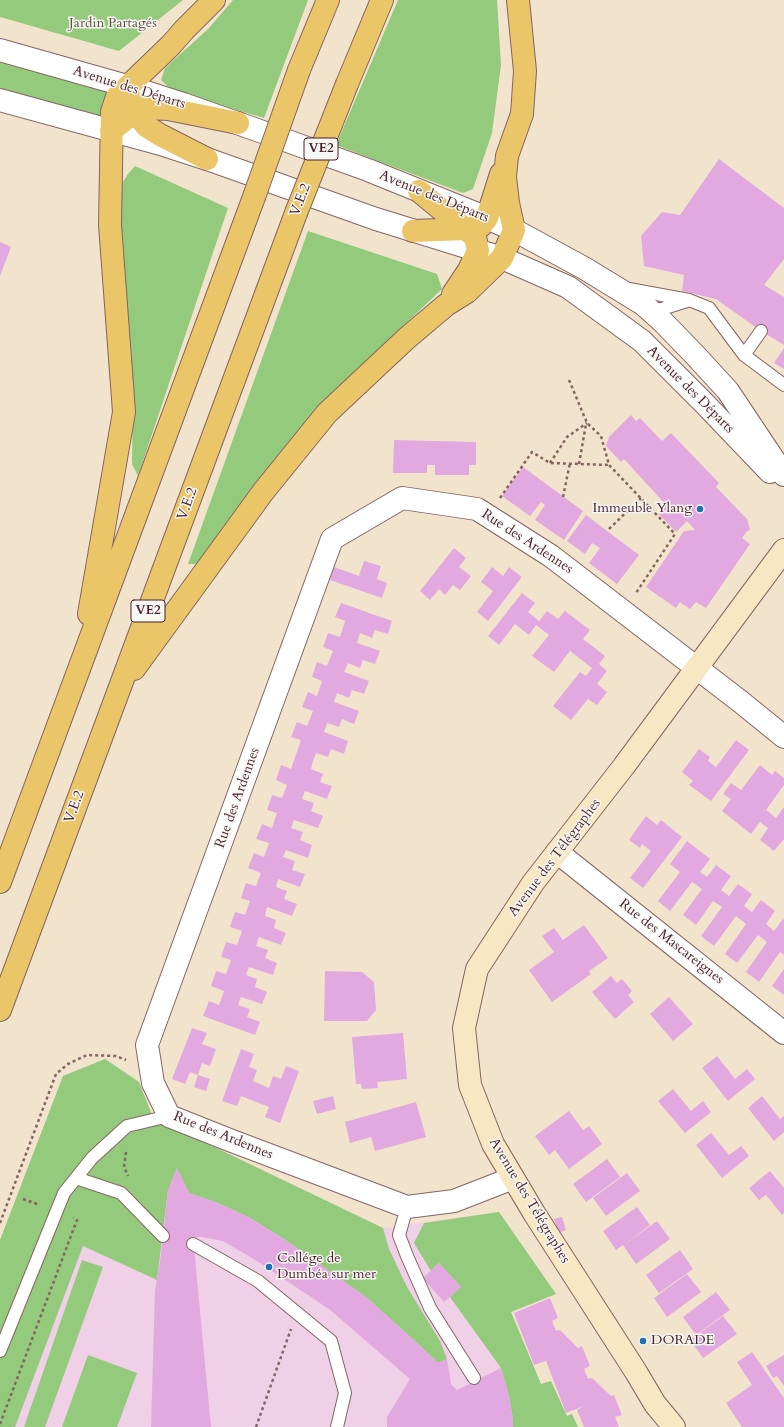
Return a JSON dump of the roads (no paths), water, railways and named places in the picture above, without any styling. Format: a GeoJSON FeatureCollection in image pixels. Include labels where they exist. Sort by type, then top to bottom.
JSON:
{"type":"FeatureCollection","features":[{"type":"Feature","properties":{"kind":"highway"},"geometry":{"type":"LineString","coordinates":[[78,671],[124,412],[110,225],[112,112],[117,97],[127,86],[171,46],[184,30],[214,0]]}},
{"type":"Feature","properties":{"kind":"highway"},"geometry":{"type":"LineString","coordinates":[[0,882],[254,197],[299,70],[328,0]]}},
{"type":"Feature","properties":{"kind":"highway","name":"V.E.2"},"geometry":{"type":"LineString","coordinates":[[0,1010],[296,213],[382,0]]}},
{"type":"Feature","properties":{"kind":"highway"},"geometry":{"type":"LineString","coordinates":[[413,231],[466,230],[481,226],[488,218],[507,156],[522,114],[525,71],[518,0]]}},
{"type":"Feature","properties":{"kind":"highway"},"geometry":{"type":"LineString","coordinates":[[127,86],[135,112],[146,126],[160,135],[207,159]]}},
{"type":"Feature","properties":{"kind":"highway"},"geometry":{"type":"LineString","coordinates":[[111,131],[135,112],[147,108],[168,109],[238,123]]}},
{"type":"Feature","properties":{"kind":"highway"},"geometry":{"type":"LineString","coordinates":[[119,690],[263,492],[327,413],[407,338],[446,305],[467,292],[502,258],[514,230],[508,203],[505,177],[507,156]]}},
{"type":"Feature","properties":{"kind":"highway"},"geometry":{"type":"LineString","coordinates":[[419,191],[475,237],[478,251],[469,270],[446,305]]}},
{"type":"Feature","properties":{"kind":"street","name":"Avenue des Départs"},"geometry":{"type":"LineString","coordinates":[[0,50],[127,86],[238,123],[360,168],[488,218],[514,230],[584,268],[643,304],[652,312],[696,354],[728,391],[784,475]]}},
{"type":"Feature","properties":{"kind":"street","name":"Avenue des Départs"},"geometry":{"type":"LineString","coordinates":[[0,100],[164,145],[207,159],[376,219],[502,258],[568,287],[642,341],[704,403],[784,487]]}},
{"type":"Feature","properties":{"kind":"street","name":"Rue des Ardennes"},"geometry":{"type":"LineString","coordinates":[[513,1178],[454,1201],[407,1207],[225,1139],[169,1116],[152,1083],[147,1045],[332,539],[402,498],[477,510],[551,556],[742,702],[784,737]]}},
{"type":"Feature","properties":{"kind":"street","name":"Avenue des Télégraphes"},"geometry":{"type":"LineString","coordinates":[[674,1427],[655,1404],[538,1220],[493,1144],[470,1085],[464,1028],[477,969],[533,883],[624,766],[784,550]]}},
{"type":"Feature","properties":{"kind":"street","name":"Rue des Mascareignes"},"geometry":{"type":"LineString","coordinates":[[557,852],[784,1033]]}},
{"type":"Feature","properties":{"kind":"street","name":"Avenue des Télégraphes"},"geometry":{"type":"LineString","coordinates":[[655,1404],[663,1427]]}},
{"type":"Feature","properties":{"kind":"lane"},"geometry":{"type":"LineString","coordinates":[[614,286],[689,300],[709,308],[744,355],[784,385]]}},
{"type":"Feature","properties":{"kind":"lane"},"geometry":{"type":"LineString","coordinates":[[652,312],[689,300]]}},
{"type":"Feature","properties":{"kind":"lane"},"geometry":{"type":"LineString","coordinates":[[744,355],[761,331]]}},
{"type":"Feature","properties":{"kind":"lane"},"geometry":{"type":"LineString","coordinates":[[0,1351],[64,1193],[92,1158],[127,1126],[169,1116]]}},
{"type":"Feature","properties":{"kind":"lane"},"geometry":{"type":"LineString","coordinates":[[76,1178],[121,1193],[163,1236]]}},
{"type":"Feature","properties":{"kind":"lane"},"geometry":{"type":"LineString","coordinates":[[407,1207],[399,1235],[407,1256],[430,1308],[474,1378]]}},
{"type":"Feature","properties":{"kind":"lane"},"geometry":{"type":"LineString","coordinates":[[193,1244],[258,1281],[331,1341],[345,1393],[337,1427]]}},
{"type":"Feature","properties":{"kind":"place","name":"Immeuble Ylang"},"geometry":{"type":"Point","coordinates":[700,509]}},
{"type":"Feature","properties":{"kind":"place","name":"Collége de Dumbéa sur mer"},"geometry":{"type":"Point","coordinates":[269,1267]}},
{"type":"Feature","properties":{"kind":"place","name":"DORADE"},"geometry":{"type":"Point","coordinates":[643,1341]}},
{"type":"Feature","properties":{"kind":"park label","name":"Jardin Partagés"},"geometry":{"type":"Point","coordinates":[113,24]}}]}
